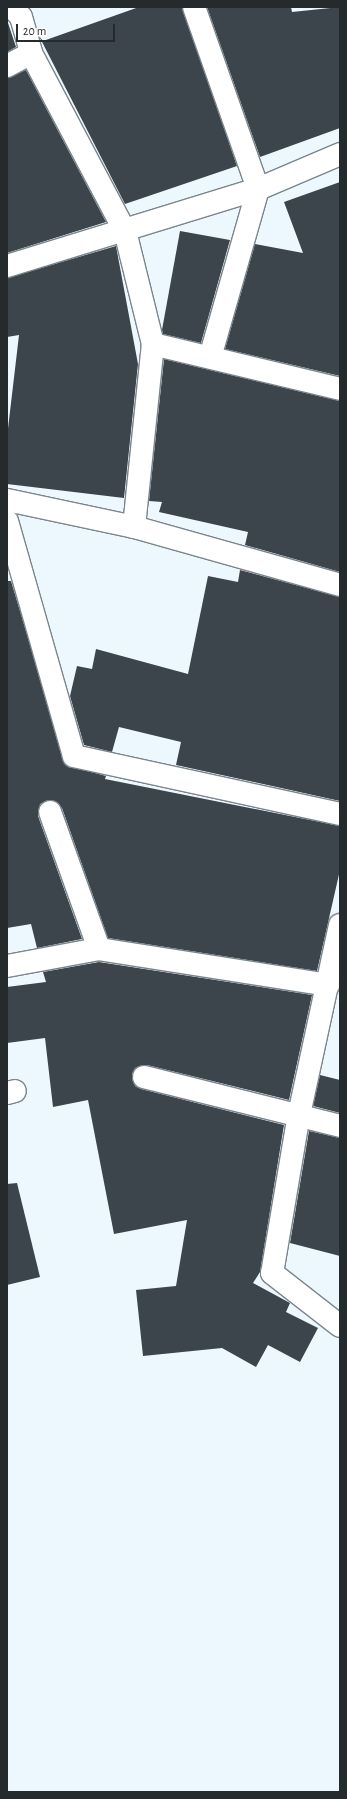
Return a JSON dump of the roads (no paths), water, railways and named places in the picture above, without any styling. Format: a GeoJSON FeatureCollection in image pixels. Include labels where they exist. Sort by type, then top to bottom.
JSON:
{"type":"FeatureCollection","features":[{"type":"Feature","properties":{"kind":"street"},"geometry":{"type":"LineString","coordinates":[[12,7],[20,16],[31,53],[125,231],[153,344],[134,527]]}},
{"type":"Feature","properties":{"kind":"street"},"geometry":{"type":"LineString","coordinates":[[194,7],[258,189],[210,357]]}},
{"type":"Feature","properties":{"kind":"street"},"geometry":{"type":"LineString","coordinates":[[7,66],[31,53]]}},
{"type":"Feature","properties":{"kind":"street"},"geometry":{"type":"LineString","coordinates":[[7,266],[258,189],[340,154]]}},
{"type":"Feature","properties":{"kind":"street"},"geometry":{"type":"LineString","coordinates":[[153,344],[340,389]]}},
{"type":"Feature","properties":{"kind":"street"},"geometry":{"type":"LineString","coordinates":[[7,500],[134,527],[340,585]]}},
{"type":"Feature","properties":{"kind":"street"},"geometry":{"type":"LineString","coordinates":[[7,521],[74,756],[340,814]]}},
{"type":"Feature","properties":{"kind":"street"},"geometry":{"type":"LineString","coordinates":[[50,812],[99,949]]}},
{"type":"Feature","properties":{"kind":"street"},"geometry":{"type":"LineString","coordinates":[[340,926],[299,1114],[272,1273],[340,1326]]}},
{"type":"Feature","properties":{"kind":"street"},"geometry":{"type":"LineString","coordinates":[[7,966],[99,949],[328,985]]}},
{"type":"Feature","properties":{"kind":"street"},"geometry":{"type":"LineString","coordinates":[[144,1077],[299,1114],[340,1126]]}}]}
